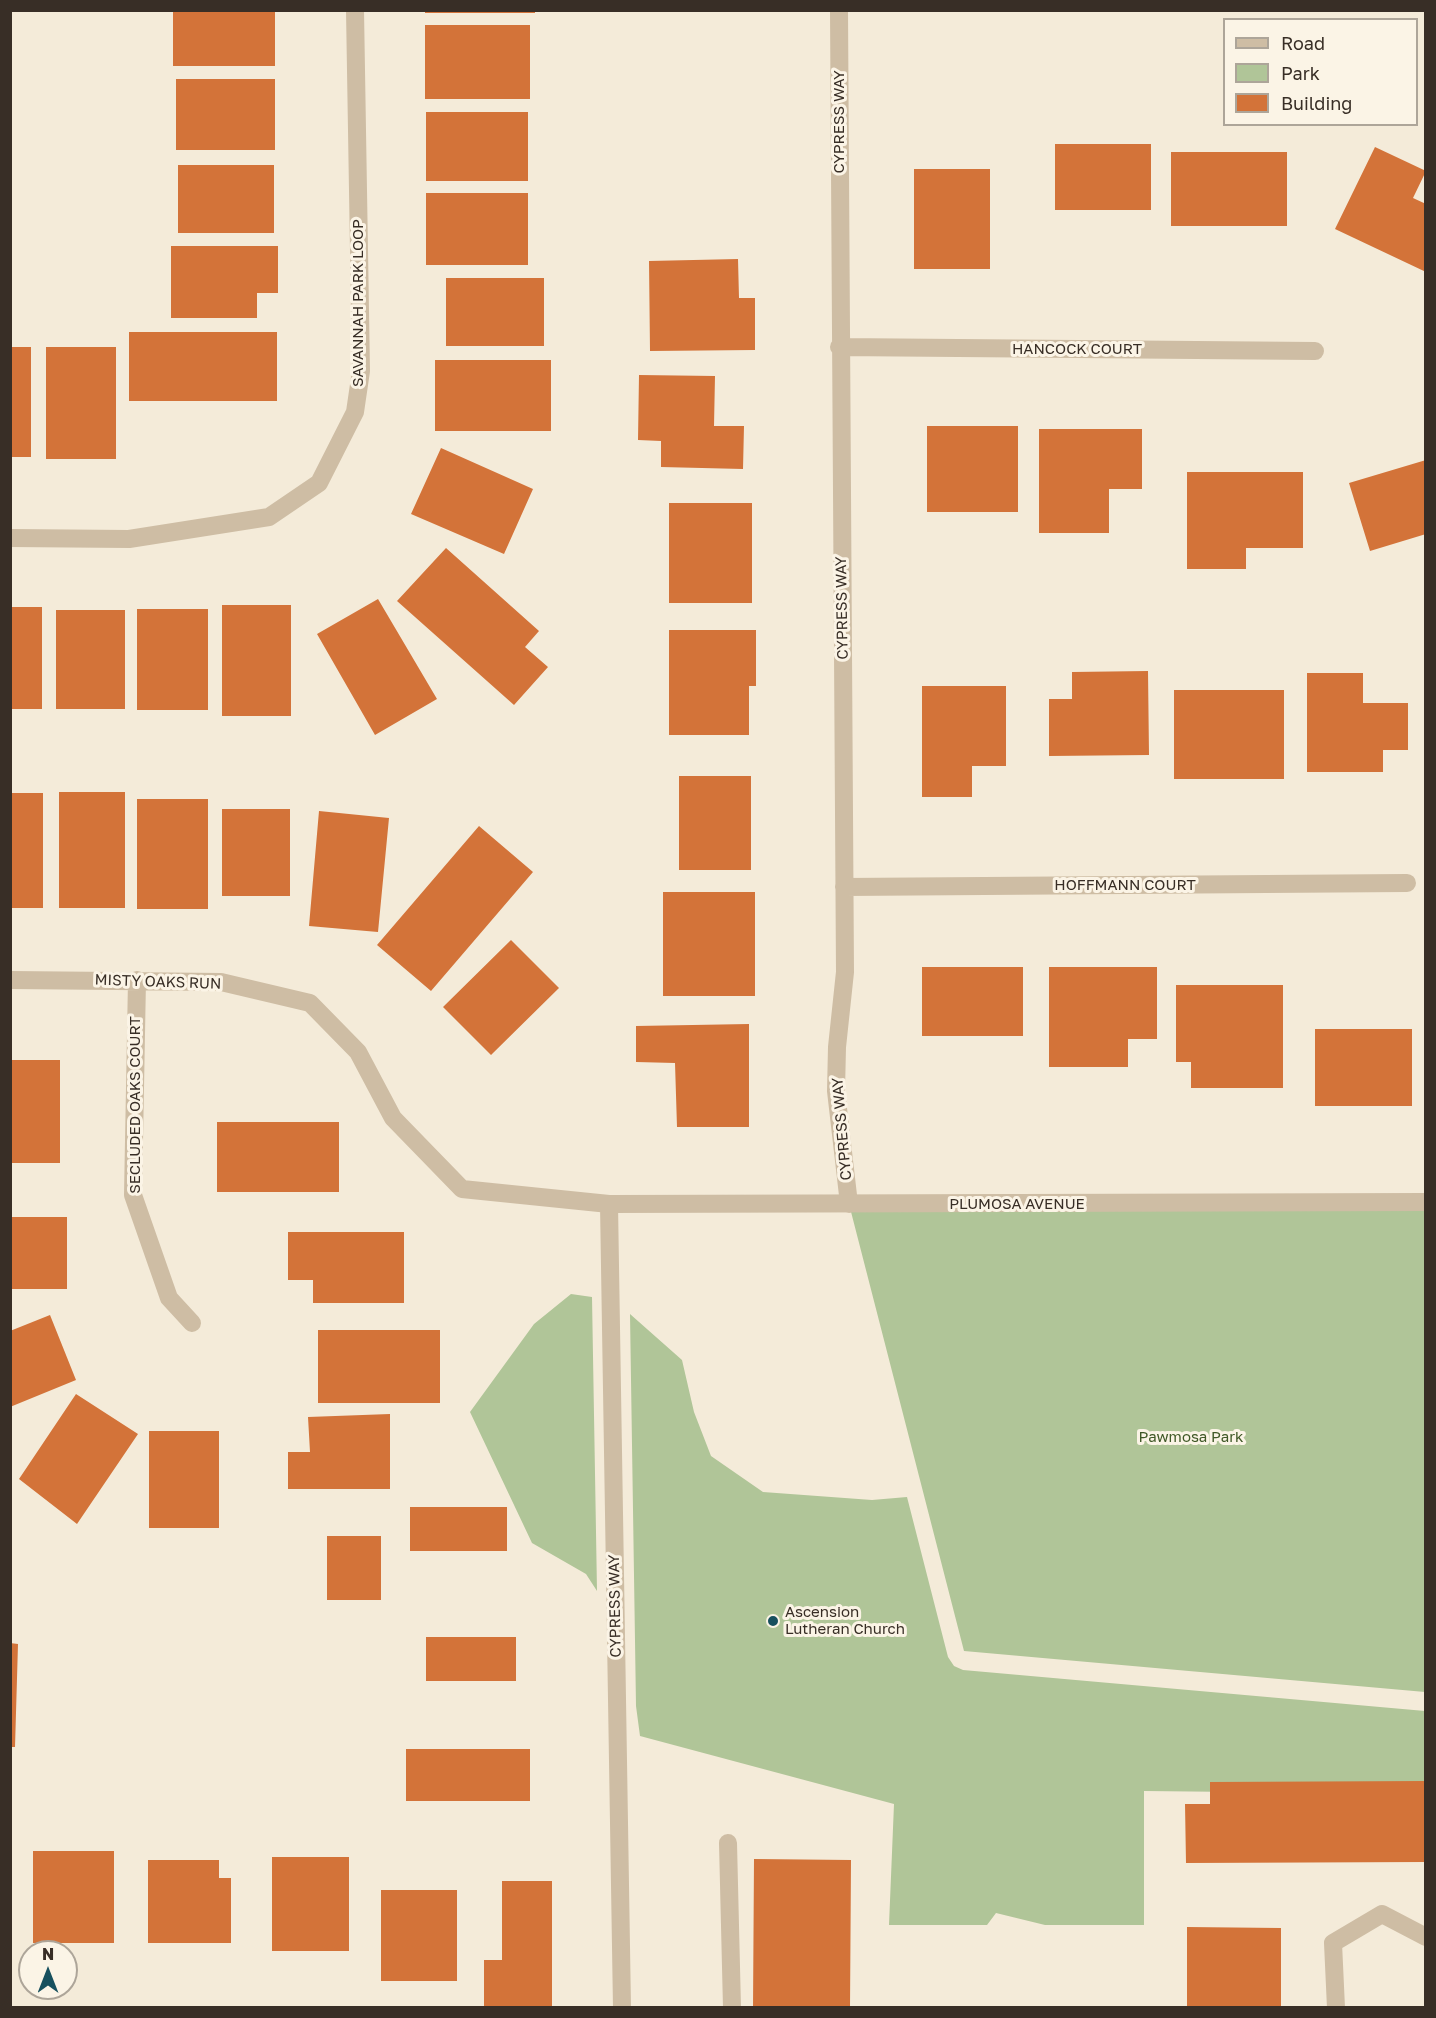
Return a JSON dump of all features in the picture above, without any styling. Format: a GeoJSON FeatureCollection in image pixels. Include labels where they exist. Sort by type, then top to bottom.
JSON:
{"type":"FeatureCollection","features":[{"type":"Feature","properties":{"kind":"street","name":"SAVANNAH PARK LOOP"},"geometry":{"type":"LineString","coordinates":[[10,538],[129,539],[269,517],[319,483],[355,412],[361,371],[356,10]]}},
{"type":"Feature","properties":{"kind":"street","name":"CYPRESS WAY"},"geometry":{"type":"LineString","coordinates":[[839,10],[839,347],[845,972],[837,1047],[836,1091],[849,1204]]}},
{"type":"Feature","properties":{"kind":"street","name":"HANCOCK COURT"},"geometry":{"type":"LineString","coordinates":[[839,347],[1315,351]]}},
{"type":"Feature","properties":{"kind":"street","name":"HOFFMANN COURT"},"geometry":{"type":"LineString","coordinates":[[844,887],[1407,883]]}},
{"type":"Feature","properties":{"kind":"street","name":"MISTY OAKS RUN"},"geometry":{"type":"LineString","coordinates":[[10,980],[221,982],[310,1003],[358,1052],[393,1118],[462,1189],[609,1204]]}},
{"type":"Feature","properties":{"kind":"street","name":"SECLUDED OAKS COURT"},"geometry":{"type":"LineString","coordinates":[[137,980],[133,1195],[169,1298],[192,1323]]}},
{"type":"Feature","properties":{"kind":"street","name":"PLUMOSA AVENUE"},"geometry":{"type":"LineString","coordinates":[[609,1204],[1425,1202]]}},
{"type":"Feature","properties":{"kind":"street","name":"CYPRESS WAY"},"geometry":{"type":"LineString","coordinates":[[609,1204],[622,2007]]}},
{"type":"Feature","properties":{"kind":"street"},"geometry":{"type":"LineString","coordinates":[[728,1843],[732,2007]]}},
{"type":"Feature","properties":{"kind":"street"},"geometry":{"type":"LineString","coordinates":[[1336,2007],[1333,1943],[1382,1914],[1425,1937]]}},
{"type":"Feature","properties":{"kind":"green space","name":"Pawmosa Park"},"geometry":{"type":"Polygon","coordinates":[[[1425,1202],[1425,1692],[964,1651],[849,1204],[1425,1202]]]}},
{"type":"Feature","properties":{"kind":"green space"},"geometry":{"type":"Polygon","coordinates":[[[571,1294],[592,1297],[597,1591],[586,1574],[532,1543],[470,1412],[534,1324],[571,1294]]]}},
{"type":"Feature","properties":{"kind":"green space"},"geometry":{"type":"Polygon","coordinates":[[[630,1314],[682,1360],[694,1412],[711,1456],[763,1492],[872,1500],[907,1497],[948,1657],[954,1666],[963,1670],[1425,1711],[1425,1794],[1144,1791],[1144,1925],[1045,1925],[996,1913],[987,1925],[889,1925],[894,1804],[640,1736],[636,1706],[630,1314]]]}},
{"type":"Feature","properties":{"kind":"building"},"geometry":{"type":"Polygon","coordinates":[[[173,10],[275,10],[275,66],[173,66],[173,10]]]}},
{"type":"Feature","properties":{"kind":"building"},"geometry":{"type":"Polygon","coordinates":[[[425,10],[535,10],[535,13],[425,13],[425,10]]]}},
{"type":"Feature","properties":{"kind":"building"},"geometry":{"type":"Polygon","coordinates":[[[425,25],[530,25],[530,99],[425,99],[425,25]]]}},
{"type":"Feature","properties":{"kind":"building"},"geometry":{"type":"Polygon","coordinates":[[[176,79],[275,79],[275,150],[176,150],[176,79]]]}},
{"type":"Feature","properties":{"kind":"building"},"geometry":{"type":"Polygon","coordinates":[[[426,112],[528,112],[528,181],[426,181],[426,112]]]}},
{"type":"Feature","properties":{"kind":"building"},"geometry":{"type":"Polygon","coordinates":[[[1055,144],[1151,144],[1151,210],[1055,210],[1055,144]]]}},
{"type":"Feature","properties":{"kind":"building"},"geometry":{"type":"Polygon","coordinates":[[[1375,147],[1426,171],[1413,198],[1426,204],[1426,272],[1335,229],[1375,147]]]}},
{"type":"Feature","properties":{"kind":"building"},"geometry":{"type":"Polygon","coordinates":[[[1171,152],[1287,152],[1287,226],[1171,226],[1171,152]]]}},
{"type":"Feature","properties":{"kind":"building"},"geometry":{"type":"Polygon","coordinates":[[[178,165],[274,165],[274,233],[178,233],[178,165]]]}},
{"type":"Feature","properties":{"kind":"building"},"geometry":{"type":"Polygon","coordinates":[[[914,169],[990,169],[990,269],[914,269],[914,169]]]}},
{"type":"Feature","properties":{"kind":"building"},"geometry":{"type":"Polygon","coordinates":[[[426,193],[528,193],[528,265],[426,265],[426,193]]]}},
{"type":"Feature","properties":{"kind":"building"},"geometry":{"type":"Polygon","coordinates":[[[171,246],[278,246],[278,293],[257,293],[257,318],[171,318],[171,246]]]}},
{"type":"Feature","properties":{"kind":"building"},"geometry":{"type":"Polygon","coordinates":[[[738,259],[739,298],[755,298],[755,350],[650,351],[649,261],[738,259]]]}},
{"type":"Feature","properties":{"kind":"building"},"geometry":{"type":"Polygon","coordinates":[[[446,278],[544,278],[544,346],[446,346],[446,278]]]}},
{"type":"Feature","properties":{"kind":"building"},"geometry":{"type":"Polygon","coordinates":[[[129,332],[277,332],[277,401],[129,401],[129,332]]]}},
{"type":"Feature","properties":{"kind":"building"},"geometry":{"type":"Polygon","coordinates":[[[10,347],[31,347],[31,457],[10,457],[10,347]]]}},
{"type":"Feature","properties":{"kind":"building"},"geometry":{"type":"Polygon","coordinates":[[[46,347],[116,347],[116,459],[46,459],[46,347]]]}},
{"type":"Feature","properties":{"kind":"building"},"geometry":{"type":"Polygon","coordinates":[[[435,360],[551,360],[551,431],[435,431],[435,360]]]}},
{"type":"Feature","properties":{"kind":"building"},"geometry":{"type":"Polygon","coordinates":[[[639,375],[715,376],[714,426],[744,426],[743,469],[661,467],[661,441],[638,440],[639,375]]]}},
{"type":"Feature","properties":{"kind":"building"},"geometry":{"type":"Polygon","coordinates":[[[927,426],[1018,426],[1018,512],[927,512],[927,426]]]}},
{"type":"Feature","properties":{"kind":"building"},"geometry":{"type":"Polygon","coordinates":[[[1039,429],[1142,429],[1142,489],[1109,489],[1109,533],[1039,533],[1039,429]]]}},
{"type":"Feature","properties":{"kind":"building"},"geometry":{"type":"Polygon","coordinates":[[[441,448],[533,489],[504,554],[411,514],[441,448]]]}},
{"type":"Feature","properties":{"kind":"building"},"geometry":{"type":"Polygon","coordinates":[[[1426,460],[1426,534],[1370,551],[1349,483],[1426,460]]]}},
{"type":"Feature","properties":{"kind":"building"},"geometry":{"type":"Polygon","coordinates":[[[1187,472],[1303,472],[1303,548],[1246,548],[1246,569],[1187,569],[1187,472]]]}},
{"type":"Feature","properties":{"kind":"building"},"geometry":{"type":"Polygon","coordinates":[[[669,503],[752,503],[752,603],[669,603],[669,503]]]}},
{"type":"Feature","properties":{"kind":"building"},"geometry":{"type":"Polygon","coordinates":[[[446,548],[539,631],[525,647],[548,667],[514,705],[397,601],[446,548]]]}},
{"type":"Feature","properties":{"kind":"building"},"geometry":{"type":"Polygon","coordinates":[[[378,599],[437,699],[375,735],[317,634],[378,599]]]}},
{"type":"Feature","properties":{"kind":"building"},"geometry":{"type":"Polygon","coordinates":[[[222,605],[291,605],[291,716],[222,716],[222,605]]]}},
{"type":"Feature","properties":{"kind":"building"},"geometry":{"type":"Polygon","coordinates":[[[10,607],[42,607],[42,709],[10,709],[10,607]]]}},
{"type":"Feature","properties":{"kind":"building"},"geometry":{"type":"Polygon","coordinates":[[[137,609],[208,609],[208,710],[137,710],[137,609]]]}},
{"type":"Feature","properties":{"kind":"building"},"geometry":{"type":"Polygon","coordinates":[[[56,610],[125,610],[125,709],[56,709],[56,610]]]}},
{"type":"Feature","properties":{"kind":"building"},"geometry":{"type":"Polygon","coordinates":[[[669,630],[756,630],[756,686],[749,686],[749,735],[669,735],[669,630]]]}},
{"type":"Feature","properties":{"kind":"building"},"geometry":{"type":"Polygon","coordinates":[[[1148,671],[1149,755],[1049,756],[1049,699],[1072,699],[1072,672],[1148,671]]]}},
{"type":"Feature","properties":{"kind":"building"},"geometry":{"type":"Polygon","coordinates":[[[1307,673],[1363,673],[1363,703],[1408,703],[1408,750],[1383,750],[1383,772],[1307,772],[1307,673]]]}},
{"type":"Feature","properties":{"kind":"building"},"geometry":{"type":"Polygon","coordinates":[[[922,686],[1006,686],[1006,766],[972,766],[972,797],[922,797],[922,686]]]}},
{"type":"Feature","properties":{"kind":"building"},"geometry":{"type":"Polygon","coordinates":[[[1174,690],[1284,690],[1284,779],[1174,779],[1174,690]]]}},
{"type":"Feature","properties":{"kind":"building"},"geometry":{"type":"Polygon","coordinates":[[[679,776],[751,776],[751,870],[679,870],[679,776]]]}},
{"type":"Feature","properties":{"kind":"building"},"geometry":{"type":"Polygon","coordinates":[[[59,792],[125,792],[125,908],[59,908],[59,792]]]}},
{"type":"Feature","properties":{"kind":"building"},"geometry":{"type":"Polygon","coordinates":[[[10,793],[43,793],[43,908],[10,908],[10,793]]]}},
{"type":"Feature","properties":{"kind":"building"},"geometry":{"type":"Polygon","coordinates":[[[137,799],[208,799],[208,909],[137,909],[137,799]]]}},
{"type":"Feature","properties":{"kind":"building"},"geometry":{"type":"Polygon","coordinates":[[[222,809],[290,809],[290,896],[222,896],[222,809]]]}},
{"type":"Feature","properties":{"kind":"building"},"geometry":{"type":"Polygon","coordinates":[[[319,811],[389,818],[378,932],[309,926],[319,811]]]}},
{"type":"Feature","properties":{"kind":"building"},"geometry":{"type":"Polygon","coordinates":[[[479,826],[533,872],[431,991],[377,945],[479,826]]]}},
{"type":"Feature","properties":{"kind":"building"},"geometry":{"type":"Polygon","coordinates":[[[663,892],[755,892],[755,996],[663,996],[663,892]]]}},
{"type":"Feature","properties":{"kind":"building"},"geometry":{"type":"Polygon","coordinates":[[[511,940],[559,988],[491,1055],[443,1007],[511,940]]]}},
{"type":"Feature","properties":{"kind":"building"},"geometry":{"type":"Polygon","coordinates":[[[922,967],[1023,967],[1023,1036],[922,1036],[922,967]]]}},
{"type":"Feature","properties":{"kind":"building"},"geometry":{"type":"Polygon","coordinates":[[[1049,967],[1157,967],[1157,1039],[1128,1039],[1128,1067],[1049,1067],[1049,967]]]}},
{"type":"Feature","properties":{"kind":"building"},"geometry":{"type":"Polygon","coordinates":[[[1176,985],[1283,985],[1283,1088],[1191,1088],[1191,1062],[1176,1062],[1176,985]]]}},
{"type":"Feature","properties":{"kind":"building"},"geometry":{"type":"Polygon","coordinates":[[[749,1024],[749,1127],[677,1127],[675,1063],[636,1062],[636,1026],[749,1024]]]}},
{"type":"Feature","properties":{"kind":"building"},"geometry":{"type":"Polygon","coordinates":[[[1315,1029],[1412,1029],[1412,1106],[1315,1106],[1315,1029]]]}},
{"type":"Feature","properties":{"kind":"building"},"geometry":{"type":"Polygon","coordinates":[[[10,1060],[60,1060],[60,1163],[10,1163],[10,1060]]]}},
{"type":"Feature","properties":{"kind":"building"},"geometry":{"type":"Polygon","coordinates":[[[217,1122],[339,1122],[339,1192],[217,1192],[217,1122]]]}},
{"type":"Feature","properties":{"kind":"building"},"geometry":{"type":"Polygon","coordinates":[[[10,1217],[67,1217],[67,1289],[10,1289],[10,1217]]]}},
{"type":"Feature","properties":{"kind":"building"},"geometry":{"type":"Polygon","coordinates":[[[288,1232],[404,1232],[404,1303],[313,1303],[313,1280],[288,1280],[288,1232]]]}},
{"type":"Feature","properties":{"kind":"building"},"geometry":{"type":"Polygon","coordinates":[[[50,1315],[76,1380],[10,1407],[10,1331],[50,1315]]]}},
{"type":"Feature","properties":{"kind":"building"},"geometry":{"type":"Polygon","coordinates":[[[318,1330],[440,1330],[440,1403],[318,1403],[318,1330]]]}},
{"type":"Feature","properties":{"kind":"building"},"geometry":{"type":"Polygon","coordinates":[[[76,1394],[138,1434],[77,1524],[19,1479],[76,1394]]]}},
{"type":"Feature","properties":{"kind":"building"},"geometry":{"type":"Polygon","coordinates":[[[390,1414],[390,1489],[288,1489],[288,1452],[310,1452],[308,1417],[390,1414]]]}},
{"type":"Feature","properties":{"kind":"building"},"geometry":{"type":"Polygon","coordinates":[[[149,1431],[219,1431],[219,1528],[149,1528],[149,1431]]]}},
{"type":"Feature","properties":{"kind":"building"},"geometry":{"type":"Polygon","coordinates":[[[410,1507],[507,1507],[507,1551],[410,1551],[410,1507]]]}},
{"type":"Feature","properties":{"kind":"building"},"geometry":{"type":"Polygon","coordinates":[[[327,1536],[381,1536],[381,1600],[327,1600],[327,1536]]]}},
{"type":"Feature","properties":{"kind":"building"},"geometry":{"type":"Polygon","coordinates":[[[426,1637],[516,1637],[516,1681],[426,1681],[426,1637]]]}},
{"type":"Feature","properties":{"kind":"building"},"geometry":{"type":"Polygon","coordinates":[[[10,1643],[18,1644],[15,1747],[10,1747],[10,1643]]]}},
{"type":"Feature","properties":{"kind":"building"},"geometry":{"type":"Polygon","coordinates":[[[406,1749],[530,1749],[530,1801],[406,1801],[406,1749]]]}},
{"type":"Feature","properties":{"kind":"building"},"geometry":{"type":"Polygon","coordinates":[[[1426,1781],[1426,1862],[1186,1863],[1185,1804],[1210,1804],[1210,1782],[1426,1781]]]}},
{"type":"Feature","properties":{"kind":"building"},"geometry":{"type":"Polygon","coordinates":[[[33,1851],[114,1851],[114,1943],[33,1940],[33,1851]]]}},
{"type":"Feature","properties":{"kind":"building"},"geometry":{"type":"Polygon","coordinates":[[[272,1857],[349,1857],[349,1951],[272,1951],[272,1857]]]}},
{"type":"Feature","properties":{"kind":"building"},"geometry":{"type":"Polygon","coordinates":[[[754,1859],[851,1860],[850,2008],[753,2008],[754,1859]]]}},
{"type":"Feature","properties":{"kind":"building"},"geometry":{"type":"Polygon","coordinates":[[[148,1860],[219,1860],[219,1878],[231,1878],[231,1943],[148,1943],[148,1860]]]}},
{"type":"Feature","properties":{"kind":"building"},"geometry":{"type":"Polygon","coordinates":[[[502,1881],[552,1881],[552,2008],[484,2008],[484,1960],[502,1960],[502,1881]]]}},
{"type":"Feature","properties":{"kind":"building"},"geometry":{"type":"Polygon","coordinates":[[[381,1890],[457,1890],[457,1981],[381,1981],[381,1890]]]}},
{"type":"Feature","properties":{"kind":"building"},"geometry":{"type":"Polygon","coordinates":[[[1187,1927],[1281,1928],[1281,2008],[1187,2008],[1187,1927]]]}},
{"type":"Feature","properties":{"kind":"place","name":"Ascension Lutheran Church"},"geometry":{"type":"Point","coordinates":[773,1621]}}]}
